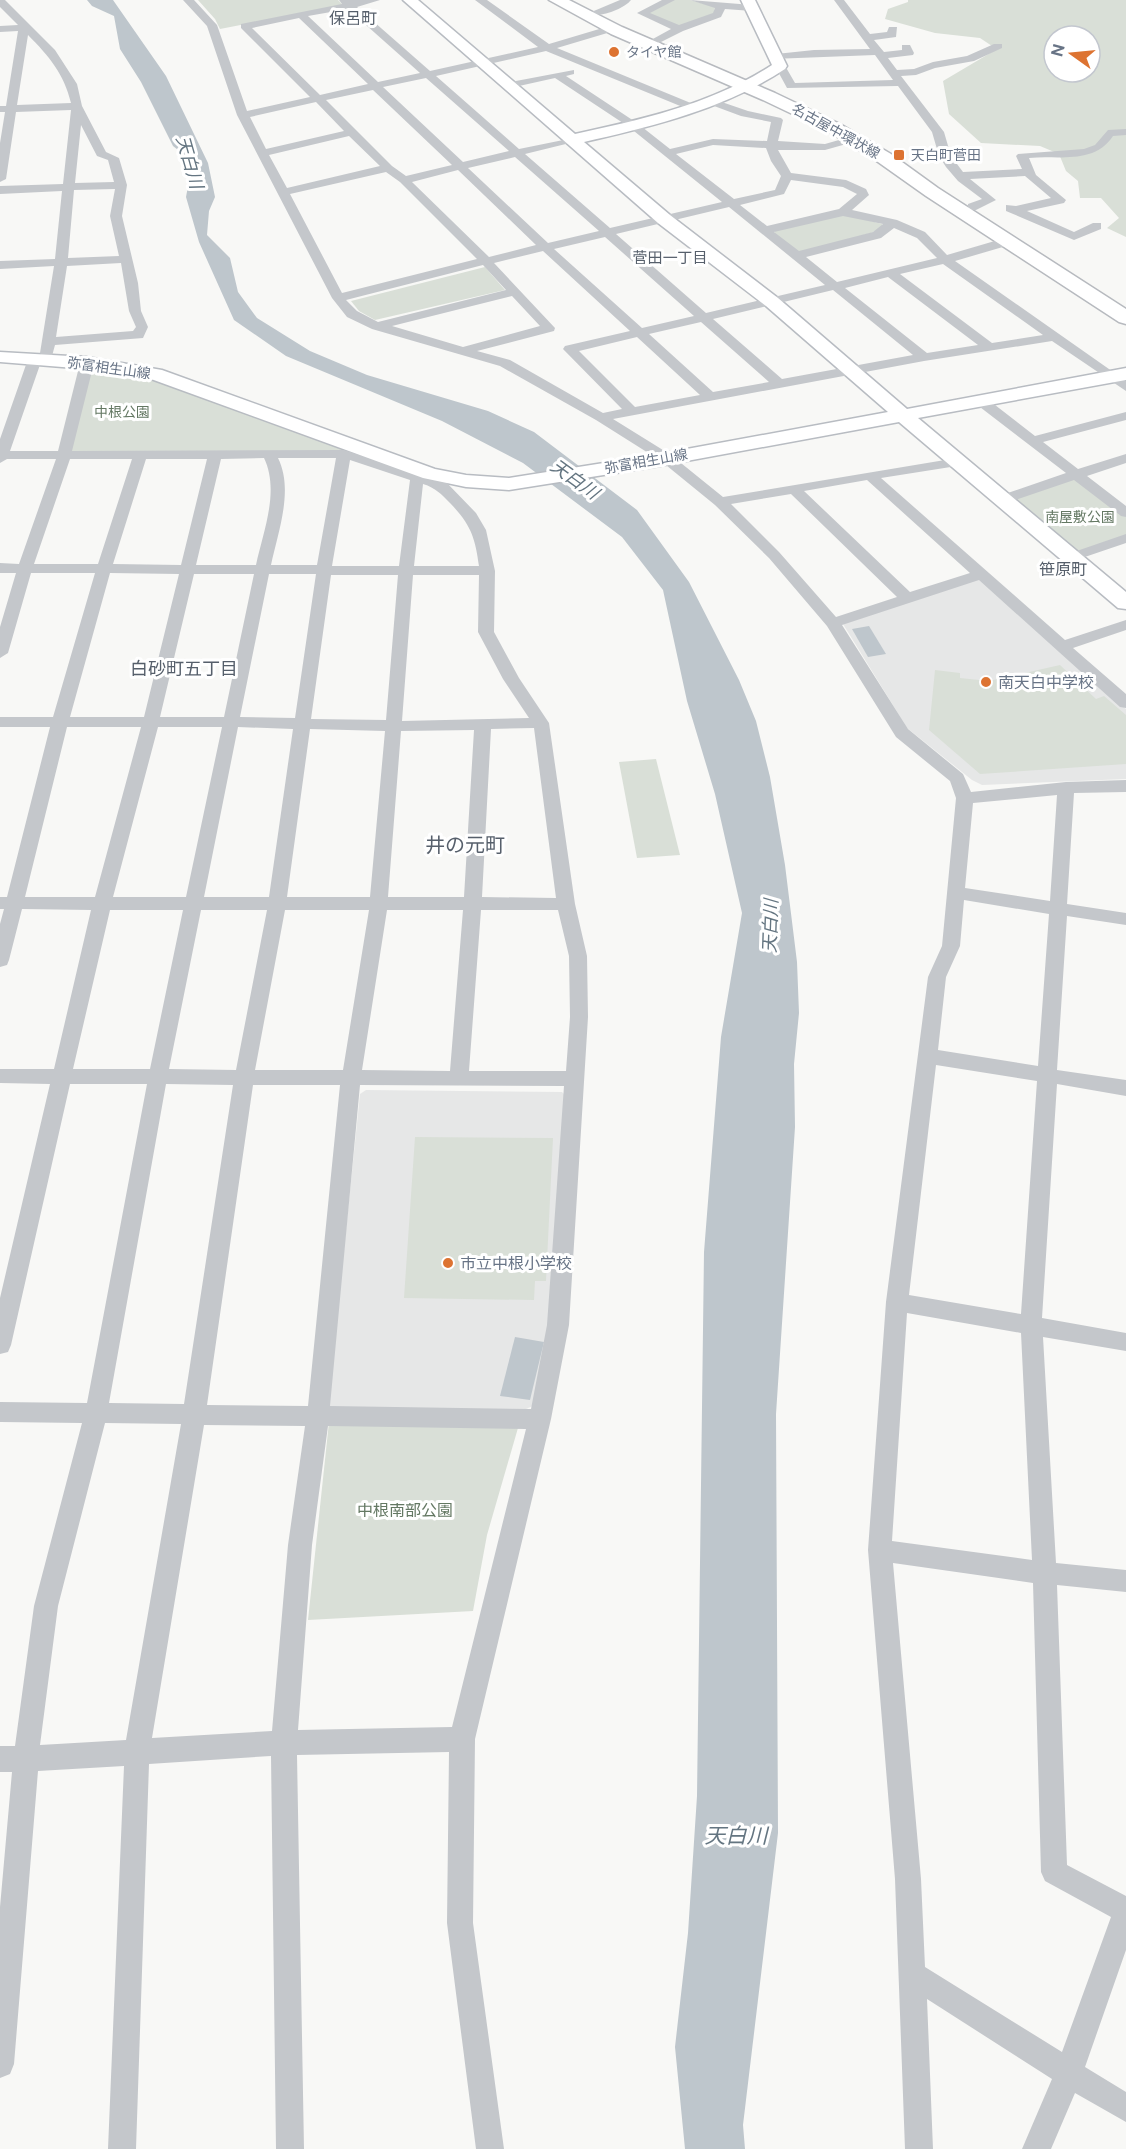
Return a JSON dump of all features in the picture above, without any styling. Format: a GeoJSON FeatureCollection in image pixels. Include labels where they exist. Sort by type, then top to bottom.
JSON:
{"type":"FeatureCollection","features":[{"type":"Feature","properties":{"kind":"main road","name":"名古屋中環状線"},"geometry":{"type":"LineString","coordinates":[[557,0],[610,29],[839,123],[903,161],[1126,307]]}},
{"type":"Feature","properties":{"kind":"main road","name":"名古屋中環状線"},"geometry":{"type":"LineString","coordinates":[[570,0],[801,111],[853,139],[1126,318]]}},
{"type":"Feature","properties":{"kind":"street"},"geometry":{"type":"LineString","coordinates":[[188,0],[212,26],[229,29],[301,15],[347,3],[375,0]]}},
{"type":"Feature","properties":{"kind":"street"},"geometry":{"type":"LineString","coordinates":[[410,0],[574,139],[664,219],[772,303],[1126,603]]}},
{"type":"Feature","properties":{"kind":"street"},"geometry":{"type":"LineString","coordinates":[[480,0],[547,48],[694,108]]}},
{"type":"Feature","properties":{"kind":"street"},"geometry":{"type":"LineString","coordinates":[[594,13],[622,4],[626,0]]}},
{"type":"Feature","properties":{"kind":"street"},"geometry":{"type":"LineString","coordinates":[[670,0],[642,13],[679,29]]}},
{"type":"Feature","properties":{"kind":"street"},"geometry":{"type":"LineString","coordinates":[[694,0],[721,7],[750,4],[791,86],[898,78],[928,67],[970,59],[998,46]]}},
{"type":"Feature","properties":{"kind":"street"},"geometry":{"type":"LineString","coordinates":[[839,0],[938,132],[941,151],[947,164],[990,200],[1074,236],[1097,226]]}},
{"type":"Feature","properties":{"kind":"street"},"geometry":{"type":"LineString","coordinates":[[0,1],[24,28],[51,52],[72,84],[77,106],[101,154],[113,158],[121,185],[116,216],[132,283],[135,311],[142,327],[138,335],[49,340]]}},
{"type":"Feature","properties":{"kind":"street"},"geometry":{"type":"LineString","coordinates":[[347,3],[778,383]]}},
{"type":"Feature","properties":{"kind":"street"},"geometry":{"type":"LineString","coordinates":[[655,42],[679,29],[717,15],[721,7]]}},
{"type":"Feature","properties":{"kind":"street"},"geometry":{"type":"LineString","coordinates":[[301,15],[459,167],[709,396]]}},
{"type":"Feature","properties":{"kind":"street"},"geometry":{"type":"LineString","coordinates":[[0,29],[24,28]]}},
{"type":"Feature","properties":{"kind":"street"},"geometry":{"type":"LineString","coordinates":[[0,179],[24,28]]}},
{"type":"Feature","properties":{"kind":"street"},"geometry":{"type":"LineString","coordinates":[[867,37],[892,35],[894,28]]}},
{"type":"Feature","properties":{"kind":"street"},"geometry":{"type":"LineString","coordinates":[[229,29],[317,97],[486,261],[549,328],[459,352]]}},
{"type":"Feature","properties":{"kind":"street"},"geometry":{"type":"LineString","coordinates":[[229,29],[243,115],[338,298],[352,314],[377,326],[459,352],[505,363],[601,417],[720,502],[774,555],[832,623],[902,733],[957,778],[965,798],[951,946],[937,977],[897,1302],[880,1550],[908,1879],[919,2149]]}},
{"type":"Feature","properties":{"kind":"street"},"geometry":{"type":"LineString","coordinates":[[243,115],[547,48],[610,29]]}},
{"type":"Feature","properties":{"kind":"street"},"geometry":{"type":"LineString","coordinates":[[404,180],[633,125],[694,108],[764,78],[778,61],[814,53],[909,53],[906,47]]}},
{"type":"Feature","properties":{"kind":"street"},"geometry":{"type":"LineString","coordinates":[[919,58],[928,67]]}},
{"type":"Feature","properties":{"kind":"street"},"geometry":{"type":"LineString","coordinates":[[510,85],[593,67]]}},
{"type":"Feature","properties":{"kind":"street"},"geometry":{"type":"LineString","coordinates":[[557,75],[633,125],[924,357]]}},
{"type":"Feature","properties":{"kind":"street"},"geometry":{"type":"LineString","coordinates":[[710,101],[745,114],[777,120],[770,146],[774,159],[787,176],[846,184],[862,191],[863,195],[843,212]]}},
{"type":"Feature","properties":{"kind":"street"},"geometry":{"type":"LineString","coordinates":[[0,110],[77,106]]}},
{"type":"Feature","properties":{"kind":"street"},"geometry":{"type":"LineString","coordinates":[[77,106],[61,262],[49,340],[1,456],[344,454],[441,485],[471,516],[483,542],[487,571],[486,632],[511,679],[541,723],[566,904],[578,956],[579,1017],[558,1325],[540,1419],[462,1739],[460,1923],[490,2149]]}},
{"type":"Feature","properties":{"kind":"street"},"geometry":{"type":"LineString","coordinates":[[263,153],[352,132]]}},
{"type":"Feature","properties":{"kind":"street"},"geometry":{"type":"LineString","coordinates":[[1015,210],[1060,200],[1030,177],[1022,156],[1090,151],[1101,145],[1108,133],[1126,132]]}},
{"type":"Feature","properties":{"kind":"street"},"geometry":{"type":"LineString","coordinates":[[666,153],[713,142],[825,147],[853,139]]}},
{"type":"Feature","properties":{"kind":"street"},"geometry":{"type":"LineString","coordinates":[[283,192],[388,168]]}},
{"type":"Feature","properties":{"kind":"street"},"geometry":{"type":"LineString","coordinates":[[961,176],[1027,172]]}},
{"type":"Feature","properties":{"kind":"street"},"geometry":{"type":"LineString","coordinates":[[338,298],[780,192],[787,176]]}},
{"type":"Feature","properties":{"kind":"street"},"geometry":{"type":"LineString","coordinates":[[0,190],[121,185]]}},
{"type":"Feature","properties":{"kind":"street"},"geometry":{"type":"LineString","coordinates":[[972,207],[990,200]]}},
{"type":"Feature","properties":{"kind":"street"},"geometry":{"type":"LineString","coordinates":[[765,230],[843,212],[893,223],[921,235],[945,260],[1054,337],[1118,375],[1126,387]]}},
{"type":"Feature","properties":{"kind":"street"},"geometry":{"type":"LineString","coordinates":[[797,255],[877,235],[893,223]]}},
{"type":"Feature","properties":{"kind":"street"},"geometry":{"type":"LineString","coordinates":[[631,411],[570,349],[892,274],[1009,241]]}},
{"type":"Feature","properties":{"kind":"street"},"geometry":{"type":"LineString","coordinates":[[0,265],[126,259]]}},
{"type":"Feature","properties":{"kind":"street"},"geometry":{"type":"LineString","coordinates":[[892,274],[988,346]]}},
{"type":"Feature","properties":{"kind":"street"},"geometry":{"type":"LineString","coordinates":[[377,326],[514,292]]}},
{"type":"Feature","properties":{"kind":"street"},"geometry":{"type":"LineString","coordinates":[[601,417],[778,383],[854,372],[924,357],[1054,337]]}},
{"type":"Feature","properties":{"kind":"street","name":"弥富相生山線"},"geometry":{"type":"LineString","coordinates":[[0,357],[87,363],[155,374],[430,474],[466,481],[509,484],[660,459],[1118,375]]}},
{"type":"Feature","properties":{"kind":"street"},"geometry":{"type":"LineString","coordinates":[[0,652],[25,568],[64,455],[87,363]]}},
{"type":"Feature","properties":{"kind":"street"},"geometry":{"type":"LineString","coordinates":[[981,401],[1126,513]]}},
{"type":"Feature","properties":{"kind":"street"},"geometry":{"type":"LineString","coordinates":[[1033,441],[1126,416]]}},
{"type":"Feature","properties":{"kind":"street"},"geometry":{"type":"LineString","coordinates":[[122,2149],[137,1752],[194,1414],[244,1077],[277,903],[324,570],[344,454]]}},
{"type":"Feature","properties":{"kind":"street"},"geometry":{"type":"LineString","coordinates":[[0,960],[8,903],[105,568],[140,456]]}},
{"type":"Feature","properties":{"kind":"street"},"geometry":{"type":"LineString","coordinates":[[0,1345],[102,903],[151,722],[215,456]]}},
{"type":"Feature","properties":{"kind":"street"},"geometry":{"type":"LineString","coordinates":[[0,2064],[13,1759],[46,1606],[96,1413],[158,1077],[279,489],[277,470],[270,456]]}},
{"type":"Feature","properties":{"kind":"street"},"geometry":{"type":"LineString","coordinates":[[1004,499],[1126,458]]}},
{"type":"Feature","properties":{"kind":"street"},"geometry":{"type":"LineString","coordinates":[[720,502],[957,462]]}},
{"type":"Feature","properties":{"kind":"street"},"geometry":{"type":"LineString","coordinates":[[870,475],[1126,702]]}},
{"type":"Feature","properties":{"kind":"street"},"geometry":{"type":"LineString","coordinates":[[290,2149],[284,1743],[300,1545],[318,1416],[351,1078],[379,903],[406,570],[417,477]]}},
{"type":"Feature","properties":{"kind":"street"},"geometry":{"type":"LineString","coordinates":[[794,489],[908,599]]}},
{"type":"Feature","properties":{"kind":"street"},"geometry":{"type":"LineString","coordinates":[[1073,557],[1126,538]]}},
{"type":"Feature","properties":{"kind":"street"},"geometry":{"type":"LineString","coordinates":[[0,568],[487,571]]}},
{"type":"Feature","properties":{"kind":"street"},"geometry":{"type":"LineString","coordinates":[[832,623],[981,574]]}},
{"type":"Feature","properties":{"kind":"street"},"geometry":{"type":"LineString","coordinates":[[1062,646],[1126,625]]}},
{"type":"Feature","properties":{"kind":"street"},"geometry":{"type":"LineString","coordinates":[[0,722],[231,722],[302,726],[541,723]]}},
{"type":"Feature","properties":{"kind":"street"},"geometry":{"type":"LineString","coordinates":[[459,1078],[473,903],[483,723]]}},
{"type":"Feature","properties":{"kind":"street"},"geometry":{"type":"LineString","coordinates":[[965,798],[1066,788],[1126,786]]}},
{"type":"Feature","properties":{"kind":"street"},"geometry":{"type":"LineString","coordinates":[[1036,2149],[1069,2073],[1126,1911],[1054,1872],[1045,1573],[1031,1326],[1066,788]]}},
{"type":"Feature","properties":{"kind":"street"},"geometry":{"type":"LineString","coordinates":[[956,893],[1126,918]]}},
{"type":"Feature","properties":{"kind":"street"},"geometry":{"type":"LineString","coordinates":[[8,903],[566,904]]}},
{"type":"Feature","properties":{"kind":"street"},"geometry":{"type":"LineString","coordinates":[[926,1056],[1126,1088]]}},
{"type":"Feature","properties":{"kind":"street"},"geometry":{"type":"LineString","coordinates":[[0,1076],[574,1079]]}},
{"type":"Feature","properties":{"kind":"street"},"geometry":{"type":"LineString","coordinates":[[897,1302],[1126,1342]]}},
{"type":"Feature","properties":{"kind":"street"},"geometry":{"type":"LineString","coordinates":[[0,1412],[540,1419]]}},
{"type":"Feature","properties":{"kind":"street"},"geometry":{"type":"LineString","coordinates":[[880,1550],[1045,1573],[1126,1581]]}},
{"type":"Feature","properties":{"kind":"street"},"geometry":{"type":"LineString","coordinates":[[13,1759],[284,1743],[462,1739]]}},
{"type":"Feature","properties":{"kind":"street"},"geometry":{"type":"LineString","coordinates":[[912,1974],[1126,2108]]}},
{"type":"Feature","properties":{"kind":"shaded area","name":"南天白中学校"},"geometry":{"type":"Polygon","coordinates":[[[976,579],[983,580],[1126,709],[1126,779],[982,785],[972,780],[907,728],[843,624],[976,579]]]}},
{"type":"Feature","properties":{"kind":"shaded area","name":"市立中根小学校"},"geometry":{"type":"Polygon","coordinates":[[[366,1090],[562,1092],[567,1097],[549,1342],[535,1405],[526,1409],[332,1409],[328,1405],[360,1094],[366,1090]]]}},
{"type":"Feature","properties":{"kind":"green space"},"geometry":{"type":"Polygon","coordinates":[[[198,0],[338,0],[343,5],[220,29],[215,19],[198,0]]]}},
{"type":"Feature","properties":{"kind":"green space"},"geometry":{"type":"Polygon","coordinates":[[[673,0],[690,0],[715,7],[714,14],[681,27],[647,14],[673,0]]]}},
{"type":"Feature","properties":{"kind":"green space"},"geometry":{"type":"Polygon","coordinates":[[[908,0],[1126,0],[1126,237],[1107,228],[1119,218],[1101,198],[1080,198],[1078,181],[1066,171],[1059,154],[1040,146],[981,143],[949,114],[943,81],[992,52],[992,46],[980,38],[935,33],[885,19],[888,9],[908,2],[908,0]]]}},
{"type":"Feature","properties":{"kind":"green space"},"geometry":{"type":"Polygon","coordinates":[[[844,214],[882,224],[883,227],[871,233],[801,252],[796,251],[774,234],[775,231],[844,214]]]}},
{"type":"Feature","properties":{"kind":"green space"},"geometry":{"type":"Polygon","coordinates":[[[485,267],[505,290],[375,320],[359,311],[351,301],[485,267]]]}},
{"type":"Feature","properties":{"kind":"green space","name":"中根公園"},"geometry":{"type":"Polygon","coordinates":[[[89,366],[152,375],[348,452],[67,453],[89,366]]]}},
{"type":"Feature","properties":{"kind":"green space","name":"南屋敷公園"},"geometry":{"type":"Polygon","coordinates":[[[1070,479],[1077,480],[1126,517],[1126,535],[1084,551],[1077,550],[1017,500],[1018,497],[1070,479]]]}},
{"type":"Feature","properties":{"kind":"green space"},"geometry":{"type":"Polygon","coordinates":[[[1060,665],[1096,699],[1104,696],[1126,715],[1126,764],[980,774],[929,730],[935,670],[960,673],[960,678],[989,681],[1060,665]]]}},
{"type":"Feature","properties":{"kind":"green space"},"geometry":{"type":"Polygon","coordinates":[[[656,759],[680,855],[637,858],[619,762],[656,759]]]}},
{"type":"Feature","properties":{"kind":"green space"},"geometry":{"type":"Polygon","coordinates":[[[415,1137],[553,1138],[546,1281],[535,1281],[534,1300],[404,1298],[415,1137]]]}},
{"type":"Feature","properties":{"kind":"green space","name":"中根南部公園"},"geometry":{"type":"Polygon","coordinates":[[[520,1421],[487,1535],[473,1611],[308,1620],[329,1422],[520,1421]]]}},
{"type":"Feature","properties":{"kind":"water","name":"天白川"},"geometry":{"type":"Polygon","coordinates":[[[87,0],[113,0],[166,76],[208,163],[215,197],[209,211],[207,235],[230,258],[238,292],[257,318],[310,351],[367,375],[488,411],[534,432],[637,510],[689,582],[739,680],[756,721],[770,777],[785,865],[797,962],[799,1013],[794,1064],[795,1127],[776,1414],[778,1833],[743,2125],[745,2149],[685,2149],[675,2047],[688,1933],[697,1796],[704,1252],[721,1037],[742,913],[715,794],[687,701],[663,590],[622,537],[523,463],[442,421],[286,356],[234,320],[199,242],[186,197],[191,170],[187,157],[173,146],[141,82],[120,49],[114,16],[92,6],[87,0]]]}},
{"type":"Feature","properties":{"kind":"water"},"geometry":{"type":"Polygon","coordinates":[[[869,626],[886,654],[868,657],[852,629],[869,626]]]}},
{"type":"Feature","properties":{"kind":"water"},"geometry":{"type":"Polygon","coordinates":[[[515,1337],[544,1342],[530,1400],[500,1396],[515,1337]]]}},
{"type":"Feature","properties":{"kind":"place","name":"タイヤ館"},"geometry":{"type":"Point","coordinates":[614,52]}},
{"type":"Feature","properties":{"kind":"place","name":"天白町菅田"},"geometry":{"type":"Point","coordinates":[899,155]}},
{"type":"Feature","properties":{"kind":"place","name":"南天白中学校"},"geometry":{"type":"Point","coordinates":[986,682]}},
{"type":"Feature","properties":{"kind":"place","name":"市立中根小学校"},"geometry":{"type":"Point","coordinates":[448,1263]}},
{"type":"Feature","properties":{"kind":"district","name":"保呂町"},"geometry":{"type":"Point","coordinates":[353,18]}},
{"type":"Feature","properties":{"kind":"district","name":"菅田一丁目"},"geometry":{"type":"Point","coordinates":[670,257]}},
{"type":"Feature","properties":{"kind":"district","name":"笹原町"},"geometry":{"type":"Point","coordinates":[1063,569]}},
{"type":"Feature","properties":{"kind":"district","name":"白砂町五丁目"},"geometry":{"type":"Point","coordinates":[184,668]}},
{"type":"Feature","properties":{"kind":"district","name":"井の元町"},"geometry":{"type":"Point","coordinates":[465,845]}}]}
